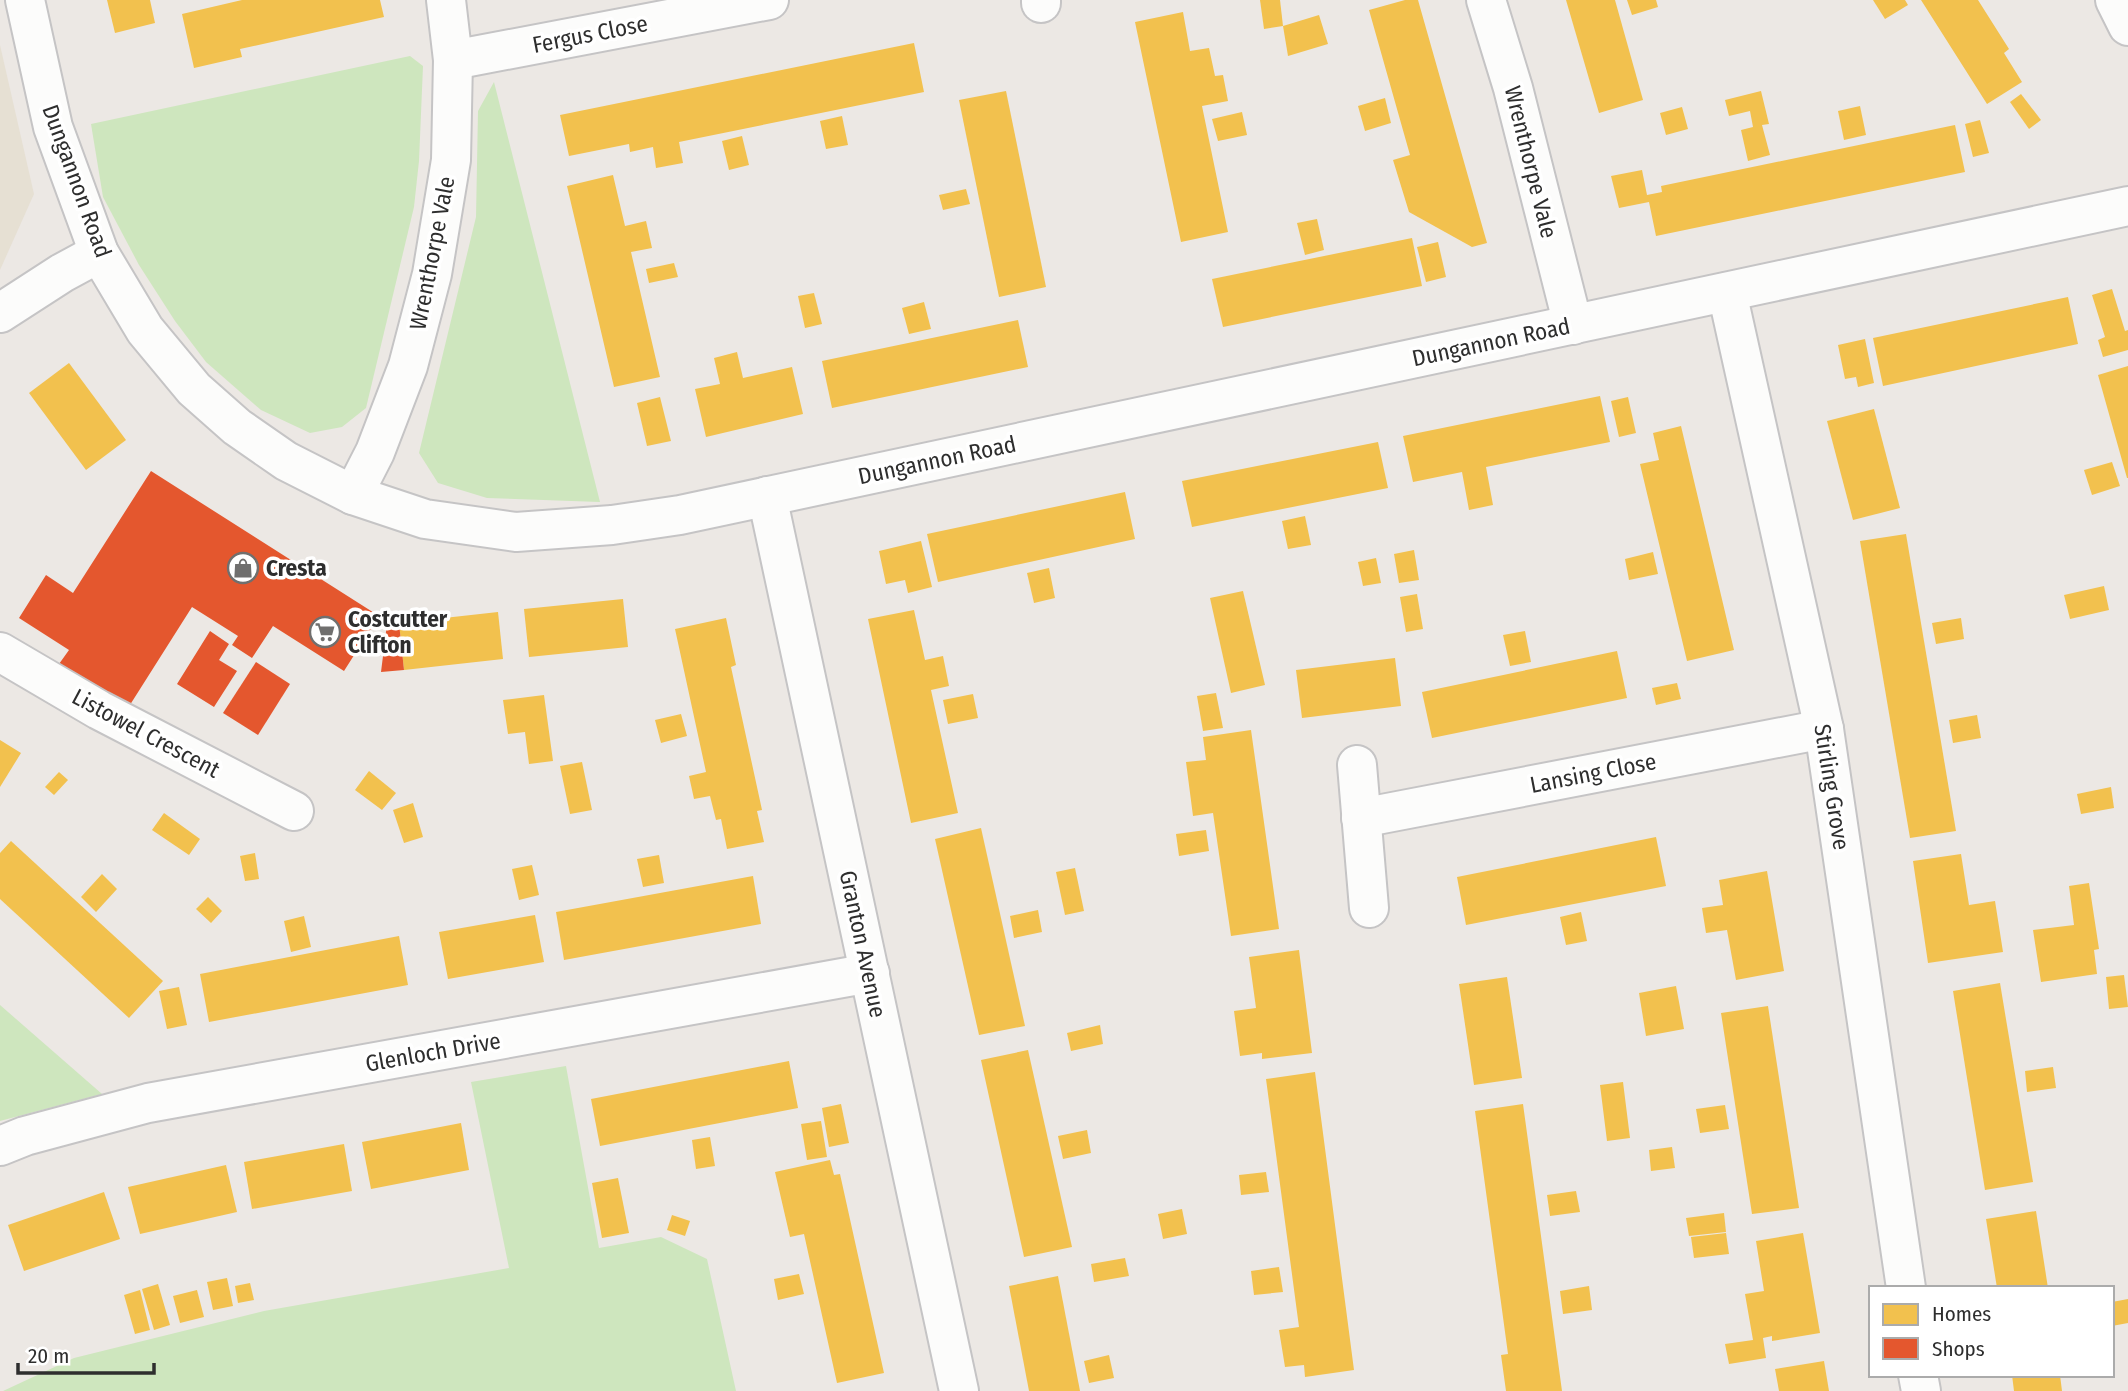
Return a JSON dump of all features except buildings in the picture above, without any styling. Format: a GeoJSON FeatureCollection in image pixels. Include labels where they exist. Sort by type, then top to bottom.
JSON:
{"type":"FeatureCollection","features":[{"type":"Feature","properties":{"kind":"street","name":"Dungannon Road"},"geometry":{"type":"LineString","coordinates":[[25,0],[53,127],[99,253],[145,330],[194,389],[237,427],[286,461],[353,495],[425,519],[516,533],[612,525],[680,515],[2128,206]]}},
{"type":"Feature","properties":{"kind":"street","name":"Wrenthorpe Vale"},"geometry":{"type":"LineString","coordinates":[[353,495],[375,452],[408,366],[432,274],[451,160],[453,60],[446,0]]}},
{"type":"Feature","properties":{"kind":"street","name":"Fergus Close"},"geometry":{"type":"LineString","coordinates":[[453,60],[769,0]]}},
{"type":"Feature","properties":{"kind":"street","name":"Wrenthorpe Vale"},"geometry":{"type":"LineString","coordinates":[[1486,0],[1513,88],[1573,325]]}},
{"type":"Feature","properties":{"kind":"street"},"geometry":{"type":"LineString","coordinates":[[2115,0],[2128,26]]}},
{"type":"Feature","properties":{"kind":"street"},"geometry":{"type":"LineString","coordinates":[[0,313],[99,253]]}},
{"type":"Feature","properties":{"kind":"street","name":"Stirling Grove"},"geometry":{"type":"LineString","coordinates":[[1727,292],[1824,729],[1906,1286]]}},
{"type":"Feature","properties":{"kind":"street","name":"Granton Avenue"},"geometry":{"type":"LineString","coordinates":[[767,496],[959,1391]]}},
{"type":"Feature","properties":{"kind":"street","name":"Listowel Crescent"},"geometry":{"type":"LineString","coordinates":[[0,652],[99,710],[294,811]]}},
{"type":"Feature","properties":{"kind":"street","name":"Lansing Close"},"geometry":{"type":"LineString","coordinates":[[1362,818],[1824,729]]}},
{"type":"Feature","properties":{"kind":"street"},"geometry":{"type":"LineString","coordinates":[[1357,765],[1369,908]]}},
{"type":"Feature","properties":{"kind":"street","name":"Glenloch Drive"},"geometry":{"type":"LineString","coordinates":[[0,1146],[25,1136],[148,1103],[870,974]]}},
{"type":"Feature","properties":{"kind":"shaded area"},"geometry":{"type":"Polygon","coordinates":[[[0,45],[34,194],[0,270],[0,45]]]}},
{"type":"Feature","properties":{"kind":"green space"},"geometry":{"type":"Polygon","coordinates":[[[410,56],[423,66],[414,207],[366,408],[342,427],[310,433],[261,410],[206,362],[175,321],[139,265],[103,197],[91,124],[410,56]]]}},
{"type":"Feature","properties":{"kind":"green space"},"geometry":{"type":"Polygon","coordinates":[[[494,82],[600,502],[487,498],[438,483],[419,453],[476,217],[478,111],[494,82]]]}},
{"type":"Feature","properties":{"kind":"green space"},"geometry":{"type":"Polygon","coordinates":[[[0,1005],[102,1094],[0,1121],[0,1005]]]}},
{"type":"Feature","properties":{"kind":"green space"},"geometry":{"type":"Polygon","coordinates":[[[566,1066],[599,1248],[661,1237],[707,1259],[736,1391],[3,1391],[74,1358],[264,1311],[509,1268],[471,1082],[566,1066]]]}},
{"type":"Feature","properties":{"kind":"place","name":"Cresta"},"geometry":{"type":"Point","coordinates":[243,568]}},
{"type":"Feature","properties":{"kind":"place","name":"Costcutter Clifton"},"geometry":{"type":"Point","coordinates":[325,632]}}]}
